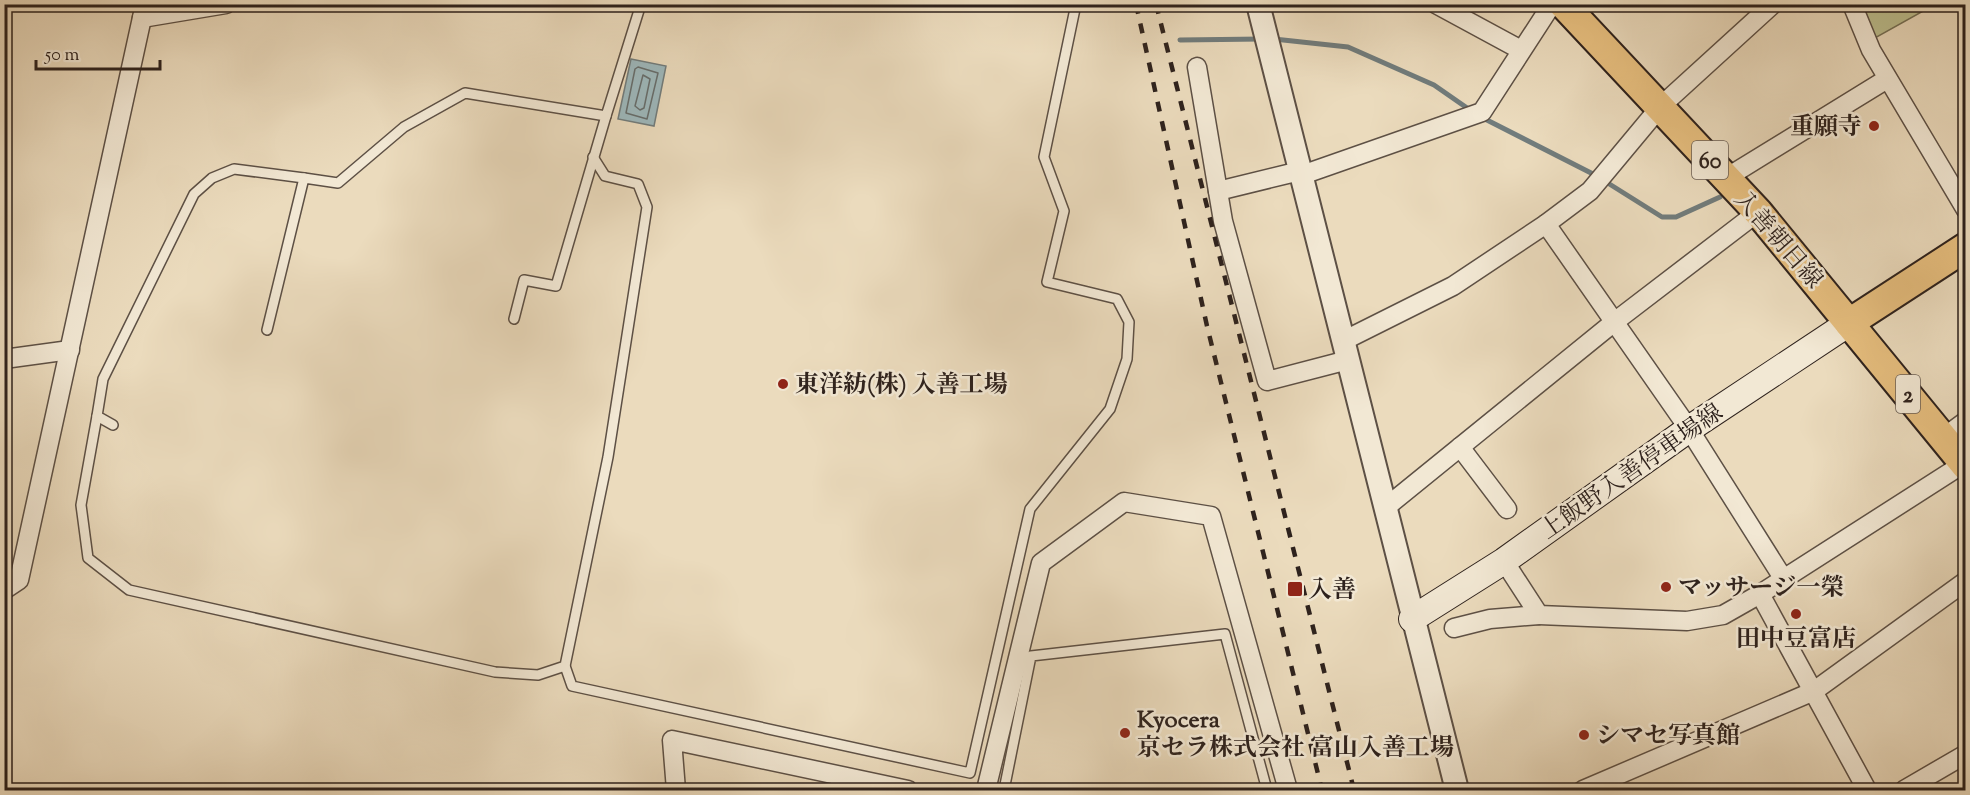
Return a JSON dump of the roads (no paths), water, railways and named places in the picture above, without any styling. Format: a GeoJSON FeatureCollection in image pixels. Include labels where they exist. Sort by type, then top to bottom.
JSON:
{"type":"FeatureCollection","features":[{"type":"Feature","properties":{"kind":"main road","name":"入善朝日線"},"geometry":{"type":"LineString","coordinates":[[1563,4],[1758,212],[1849,322]]}},
{"type":"Feature","properties":{"kind":"main road"},"geometry":{"type":"LineString","coordinates":[[1849,322],[1965,247]]}},
{"type":"Feature","properties":{"kind":"main road","name":"上飯野入善停車場線"},"geometry":{"type":"LineString","coordinates":[[1412,619],[1504,561],[1689,429],[1849,322]]}},
{"type":"Feature","properties":{"kind":"main road","name":"2"},"geometry":{"type":"LineString","coordinates":[[1849,322],[1964,465]]}},
{"type":"Feature","properties":{"kind":"street"},"geometry":{"type":"LineString","coordinates":[[4,590],[19,580],[143,11],[226,4]]}},
{"type":"Feature","properties":{"kind":"street"},"geometry":{"type":"LineString","coordinates":[[1257,4],[1457,790]]}},
{"type":"Feature","properties":{"kind":"street"},"geometry":{"type":"LineString","coordinates":[[1436,4],[1521,50]]}},
{"type":"Feature","properties":{"kind":"street"},"geometry":{"type":"LineString","coordinates":[[1218,191],[1301,173],[1482,112],[1552,4]]}},
{"type":"Feature","properties":{"kind":"street"},"geometry":{"type":"LineString","coordinates":[[1197,67],[1205,101],[1208,139],[1233,263],[1267,381],[1346,350],[1453,286],[1546,224],[1590,191],[1660,107],[1773,4]]}},
{"type":"Feature","properties":{"kind":"street"},"geometry":{"type":"LineString","coordinates":[[1852,4],[1871,50],[1965,210]]}},
{"type":"Feature","properties":{"kind":"street"},"geometry":{"type":"LineString","coordinates":[[1726,178],[1887,79]]}},
{"type":"Feature","properties":{"kind":"street"},"geometry":{"type":"LineString","coordinates":[[1385,508],[1613,323],[1758,212]]}},
{"type":"Feature","properties":{"kind":"street"},"geometry":{"type":"LineString","coordinates":[[1546,224],[1689,429],[1783,578]]}},
{"type":"Feature","properties":{"kind":"street"},"geometry":{"type":"LineString","coordinates":[[4,358],[70,350]]}},
{"type":"Feature","properties":{"kind":"street"},"geometry":{"type":"LineString","coordinates":[[1943,438],[1965,421]]}},
{"type":"Feature","properties":{"kind":"street"},"geometry":{"type":"LineString","coordinates":[[1460,447],[1507,509]]}},
{"type":"Feature","properties":{"kind":"street"},"geometry":{"type":"LineString","coordinates":[[1454,628],[1490,618],[1539,615],[1687,621],[1723,615],[1964,465]]}},
{"type":"Feature","properties":{"kind":"street"},"geometry":{"type":"LineString","coordinates":[[986,790],[1041,563],[1124,502],[1211,516],[1288,790]]}},
{"type":"Feature","properties":{"kind":"street"},"geometry":{"type":"LineString","coordinates":[[1504,561],[1539,615]]}},
{"type":"Feature","properties":{"kind":"street"},"geometry":{"type":"LineString","coordinates":[[1583,790],[1622,783],[1814,691],[1965,581]]}},
{"type":"Feature","properties":{"kind":"street"},"geometry":{"type":"LineString","coordinates":[[1760,594],[1867,790]]}},
{"type":"Feature","properties":{"kind":"street"},"geometry":{"type":"LineString","coordinates":[[676,790],[672,740],[908,790]]}},
{"type":"Feature","properties":{"kind":"street"},"geometry":{"type":"LineString","coordinates":[[1904,790],[1965,754]]}},
{"type":"Feature","properties":{"kind":"lane"},"geometry":{"type":"LineString","coordinates":[[514,319],[524,280],[556,286],[641,4]]}},
{"type":"Feature","properties":{"kind":"lane"},"geometry":{"type":"LineString","coordinates":[[593,158],[604,176],[638,184],[647,207],[608,457],[565,666],[572,686],[970,773],[1030,509],[1082,448],[1110,409],[1127,359],[1130,322],[1117,299],[1047,282],[1064,211],[1044,157],[1076,4]]}},
{"type":"Feature","properties":{"kind":"lane"},"geometry":{"type":"LineString","coordinates":[[565,666],[538,675],[495,672],[129,590],[88,558],[81,505],[104,379],[194,194],[212,178],[234,169],[338,183],[404,127],[465,93],[606,116]]}},
{"type":"Feature","properties":{"kind":"lane"},"geometry":{"type":"LineString","coordinates":[[267,330],[304,178]]}},
{"type":"Feature","properties":{"kind":"lane"},"geometry":{"type":"LineString","coordinates":[[98,416],[113,425]]}},
{"type":"Feature","properties":{"kind":"lane"},"geometry":{"type":"LineString","coordinates":[[1004,790],[1031,656],[1225,634],[1267,790]]}},
{"type":"Feature","properties":{"kind":"water"},"geometry":{"type":"Polygon","coordinates":[[[631,59],[666,66],[654,126],[618,119],[631,59]]]}},
{"type":"Feature","properties":{"kind":"waterway"},"geometry":{"type":"LineString","coordinates":[[1180,40],[1262,39]]}},
{"type":"Feature","properties":{"kind":"waterway"},"geometry":{"type":"LineString","coordinates":[[1274,39],[1348,47],[1434,85],[1470,110]]}},
{"type":"Feature","properties":{"kind":"waterway"},"geometry":{"type":"LineString","coordinates":[[1481,117],[1595,175],[1662,217],[1676,217],[1720,197]]}},
{"type":"Feature","properties":{"kind":"railway"},"geometry":{"type":"LineString","coordinates":[[1136,4],[1207,326],[1322,790]]}},
{"type":"Feature","properties":{"kind":"railway"},"geometry":{"type":"LineString","coordinates":[[1156,4],[1354,790]]}},
{"type":"Feature","properties":{"kind":"place","name":"重願寺"},"geometry":{"type":"Point","coordinates":[1874,126]}},
{"type":"Feature","properties":{"kind":"place","name":"東洋紡(株) 入善工場"},"geometry":{"type":"Point","coordinates":[783,384]}},
{"type":"Feature","properties":{"kind":"place","name":"マッサージ一榮"},"geometry":{"type":"Point","coordinates":[1666,587]}},
{"type":"Feature","properties":{"kind":"place","name":"入善"},"geometry":{"type":"Point","coordinates":[1295,589]}},
{"type":"Feature","properties":{"kind":"place","name":"田中豆富店"},"geometry":{"type":"Point","coordinates":[1796,614]}},
{"type":"Feature","properties":{"kind":"place","name":"Kyocera 京セラ株式会社 富山入善工場"},"geometry":{"type":"Point","coordinates":[1125,733]}},
{"type":"Feature","properties":{"kind":"place","name":"シマセ写真館"},"geometry":{"type":"Point","coordinates":[1584,735]}}]}
